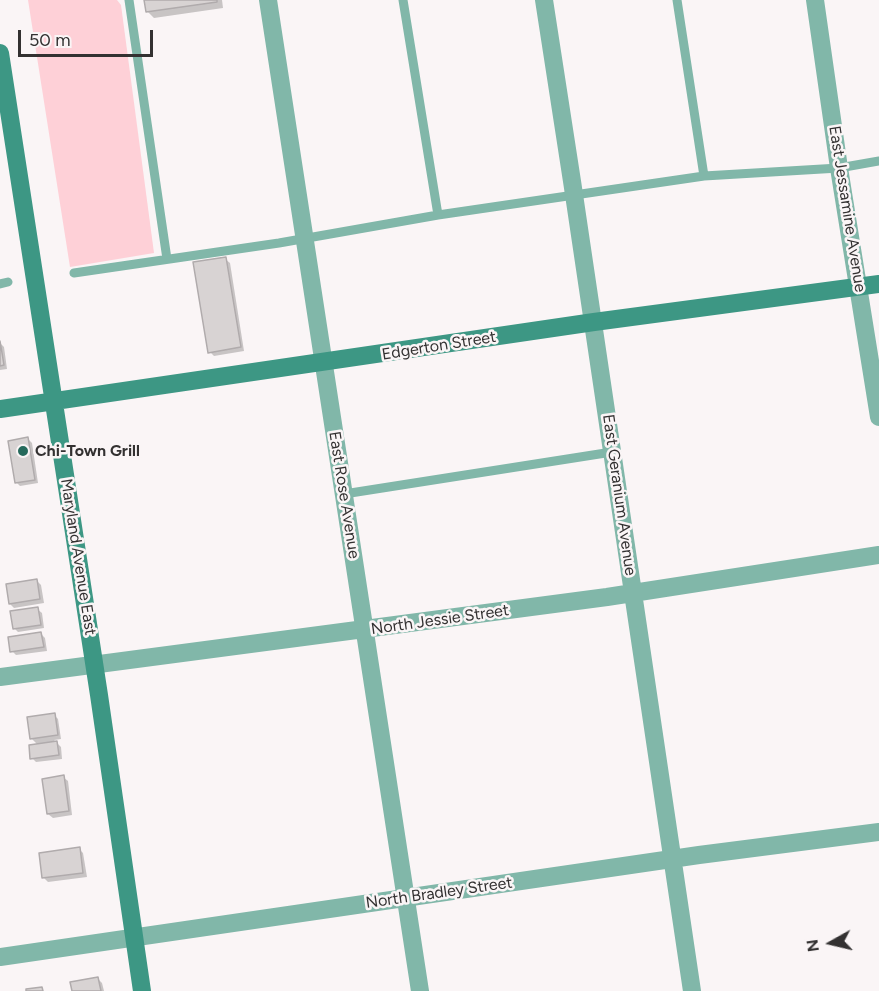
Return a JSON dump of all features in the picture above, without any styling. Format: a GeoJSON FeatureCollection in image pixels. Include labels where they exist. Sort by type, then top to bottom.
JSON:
{"type":"FeatureCollection","features":[{"type":"Feature","properties":{"kind":"main road","name":"Maryland Avenue East"},"geometry":{"type":"LineString","coordinates":[[0,53],[142,991]]}},
{"type":"Feature","properties":{"kind":"main road","name":"Edgerton Street"},"geometry":{"type":"LineString","coordinates":[[0,409],[594,322],[879,284]]}},
{"type":"Feature","properties":{"kind":"street","name":"East Rose Avenue"},"geometry":{"type":"LineString","coordinates":[[268,0],[420,991]]}},
{"type":"Feature","properties":{"kind":"street","name":"East Geranium Avenue"},"geometry":{"type":"LineString","coordinates":[[544,0],[594,322],[692,991]]}},
{"type":"Feature","properties":{"kind":"street","name":"East Jessamine Avenue"},"geometry":{"type":"LineString","coordinates":[[815,0],[839,168],[879,416]]}},
{"type":"Feature","properties":{"kind":"street","name":"North Jessie Street"},"geometry":{"type":"LineString","coordinates":[[0,677],[633,593],[879,555]]}},
{"type":"Feature","properties":{"kind":"street","name":"North Bradley Street"},"geometry":{"type":"LineString","coordinates":[[0,957],[672,859],[879,832]]}},
{"type":"Feature","properties":{"kind":"lane"},"geometry":{"type":"LineString","coordinates":[[129,0],[166,259]]}},
{"type":"Feature","properties":{"kind":"lane"},"geometry":{"type":"LineString","coordinates":[[403,0],[438,215]]}},
{"type":"Feature","properties":{"kind":"lane"},"geometry":{"type":"LineString","coordinates":[[677,0],[704,176]]}},
{"type":"Feature","properties":{"kind":"lane"},"geometry":{"type":"LineString","coordinates":[[74,273],[304,239],[438,215],[704,176],[839,168],[879,160]]}},
{"type":"Feature","properties":{"kind":"lane"},"geometry":{"type":"LineString","coordinates":[[344,494],[612,452]]}},
{"type":"Feature","properties":{"kind":"shaded area"},"geometry":{"type":"Polygon","coordinates":[[[28,0],[117,0],[121,5],[154,253],[70,267],[28,0]]]}},
{"type":"Feature","properties":{"kind":"building"},"geometry":{"type":"Polygon","coordinates":[[[144,0],[217,0],[217,2],[146,12],[144,0]]]}},
{"type":"Feature","properties":{"kind":"building"},"geometry":{"type":"Polygon","coordinates":[[[226,257],[241,347],[208,353],[193,262],[226,257]]]}},
{"type":"Feature","properties":{"kind":"building"},"geometry":{"type":"Polygon","coordinates":[[[0,341],[4,365],[0,366],[0,341]]]}},
{"type":"Feature","properties":{"kind":"building"},"geometry":{"type":"Polygon","coordinates":[[[28,437],[35,480],[15,483],[8,441],[28,437]]]}},
{"type":"Feature","properties":{"kind":"building"},"geometry":{"type":"Polygon","coordinates":[[[37,579],[40,599],[9,604],[6,584],[37,579]]]}},
{"type":"Feature","properties":{"kind":"building"},"geometry":{"type":"Polygon","coordinates":[[[38,607],[41,625],[13,629],[10,611],[38,607]]]}},
{"type":"Feature","properties":{"kind":"building"},"geometry":{"type":"Polygon","coordinates":[[[41,632],[44,647],[10,652],[8,637],[41,632]]]}},
{"type":"Feature","properties":{"kind":"building"},"geometry":{"type":"Polygon","coordinates":[[[55,713],[58,735],[30,739],[27,717],[55,713]]]}},
{"type":"Feature","properties":{"kind":"building"},"geometry":{"type":"Polygon","coordinates":[[[57,741],[59,755],[30,759],[29,745],[57,741]]]}},
{"type":"Feature","properties":{"kind":"building"},"geometry":{"type":"Polygon","coordinates":[[[64,775],[69,811],[47,814],[42,779],[64,775]]]}},
{"type":"Feature","properties":{"kind":"building"},"geometry":{"type":"Polygon","coordinates":[[[80,847],[83,873],[42,878],[39,853],[80,847]]]}},
{"type":"Feature","properties":{"kind":"building"},"geometry":{"type":"Polygon","coordinates":[[[98,977],[101,991],[72,991],[70,982],[98,977]]]}},
{"type":"Feature","properties":{"kind":"building"},"geometry":{"type":"Polygon","coordinates":[[[42,987],[43,991],[26,991],[26,989],[42,987]]]}},
{"type":"Feature","properties":{"kind":"place","name":"Chi-Town Grill"},"geometry":{"type":"Point","coordinates":[23,451]}}]}
